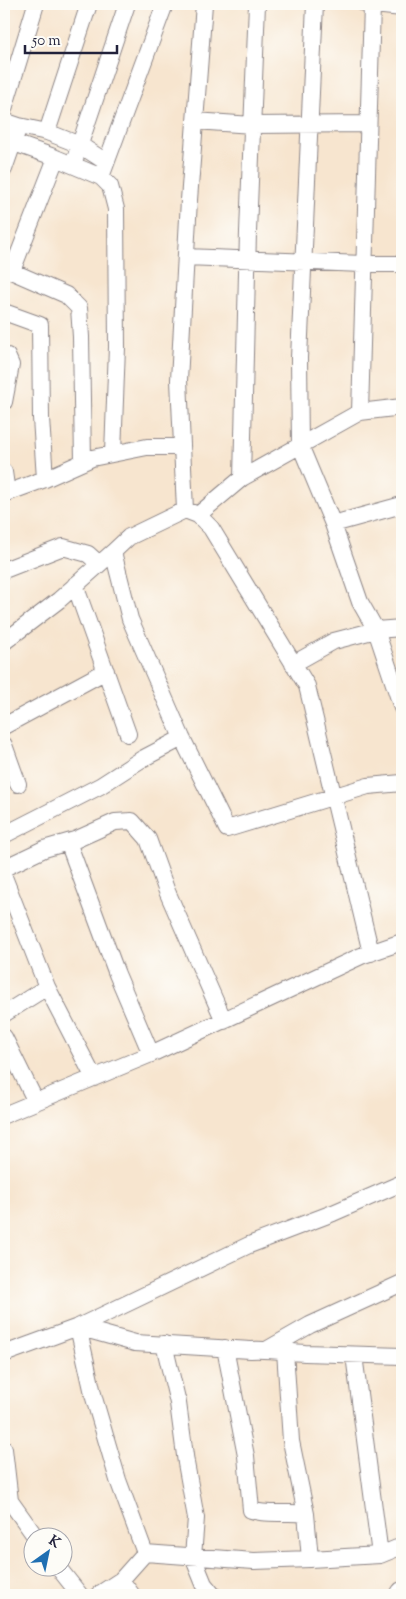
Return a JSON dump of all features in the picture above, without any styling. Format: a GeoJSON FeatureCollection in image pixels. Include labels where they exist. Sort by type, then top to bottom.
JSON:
{"type":"FeatureCollection","features":[{"type":"Feature","properties":{"kind":"street"},"geometry":{"type":"LineString","coordinates":[[4,108],[36,4]]}},
{"type":"Feature","properties":{"kind":"street"},"geometry":{"type":"LineString","coordinates":[[47,132],[89,4]]}},
{"type":"Feature","properties":{"kind":"street"},"geometry":{"type":"LineString","coordinates":[[73,165],[127,4]]}},
{"type":"Feature","properties":{"kind":"street"},"geometry":{"type":"LineString","coordinates":[[104,169],[165,4]]}},
{"type":"Feature","properties":{"kind":"street"},"geometry":{"type":"LineString","coordinates":[[204,4],[179,380],[182,448],[191,513],[211,528],[307,686],[371,953]]}},
{"type":"Feature","properties":{"kind":"street"},"geometry":{"type":"LineString","coordinates":[[242,478],[247,260],[257,4]]}},
{"type":"Feature","properties":{"kind":"street"},"geometry":{"type":"LineString","coordinates":[[314,4],[299,358],[300,445],[333,524],[360,602],[376,630],[402,708]]}},
{"type":"Feature","properties":{"kind":"street"},"geometry":{"type":"LineString","coordinates":[[360,412],[368,124],[376,4],[402,8]]}},
{"type":"Feature","properties":{"kind":"street"},"geometry":{"type":"LineString","coordinates":[[195,121],[252,125],[368,124]]}},
{"type":"Feature","properties":{"kind":"street"},"geometry":{"type":"LineString","coordinates":[[4,168],[14,143],[12,124],[47,132],[80,145],[104,169],[116,209],[117,346],[114,454]]}},
{"type":"Feature","properties":{"kind":"street"},"geometry":{"type":"LineString","coordinates":[[14,143],[73,165],[104,169]]}},
{"type":"Feature","properties":{"kind":"street"},"geometry":{"type":"LineString","coordinates":[[56,158],[8,270],[66,295],[78,308],[81,337],[83,462]]}},
{"type":"Feature","properties":{"kind":"street"},"geometry":{"type":"LineString","coordinates":[[186,257],[402,264]]}},
{"type":"Feature","properties":{"kind":"street"},"geometry":{"type":"LineString","coordinates":[[4,312],[40,325],[41,418],[45,479]]}},
{"type":"Feature","properties":{"kind":"street"},"geometry":{"type":"LineString","coordinates":[[4,356],[7,356],[11,365],[4,402]]}},
{"type":"Feature","properties":{"kind":"street"},"geometry":{"type":"LineString","coordinates":[[4,642],[59,600],[129,537],[191,513],[242,478],[360,412],[402,407]]}},
{"type":"Feature","properties":{"kind":"street"},"geometry":{"type":"LineString","coordinates":[[4,472],[6,494],[92,458],[147,447],[182,448]]}},
{"type":"Feature","properties":{"kind":"street"},"geometry":{"type":"LineString","coordinates":[[333,524],[402,505]]}},
{"type":"Feature","properties":{"kind":"street"},"geometry":{"type":"LineString","coordinates":[[4,570],[63,547],[88,554],[99,564]]}},
{"type":"Feature","properties":{"kind":"street"},"geometry":{"type":"LineString","coordinates":[[113,552],[130,619],[182,738],[226,829],[368,786],[402,783]]}},
{"type":"Feature","properties":{"kind":"street"},"geometry":{"type":"LineString","coordinates":[[75,586],[128,734]]}},
{"type":"Feature","properties":{"kind":"street"},"geometry":{"type":"LineString","coordinates":[[293,664],[334,641],[376,630],[402,628]]}},
{"type":"Feature","properties":{"kind":"street"},"geometry":{"type":"LineString","coordinates":[[4,726],[106,671]]}},
{"type":"Feature","properties":{"kind":"street"},"geometry":{"type":"LineString","coordinates":[[4,835],[100,786],[142,759],[182,738]]}},
{"type":"Feature","properties":{"kind":"street"},"geometry":{"type":"LineString","coordinates":[[4,745],[18,784]]}},
{"type":"Feature","properties":{"kind":"street"},"geometry":{"type":"LineString","coordinates":[[4,868],[44,849],[68,842],[115,822],[132,822],[148,839],[166,889],[224,1020]]}},
{"type":"Feature","properties":{"kind":"street"},"geometry":{"type":"LineString","coordinates":[[68,842],[117,974],[151,1054]]}},
{"type":"Feature","properties":{"kind":"street"},"geometry":{"type":"LineString","coordinates":[[4,877],[47,987],[94,1078]]}},
{"type":"Feature","properties":{"kind":"street"},"geometry":{"type":"LineString","coordinates":[[4,1115],[151,1054],[261,1002],[371,953],[402,942]]}},
{"type":"Feature","properties":{"kind":"street"},"geometry":{"type":"LineString","coordinates":[[4,1014],[47,987]]}},
{"type":"Feature","properties":{"kind":"street"},"geometry":{"type":"LineString","coordinates":[[4,1037],[36,1102]]}},
{"type":"Feature","properties":{"kind":"street"},"geometry":{"type":"LineString","coordinates":[[4,1354],[78,1327],[249,1245],[333,1213],[402,1183]]}},
{"type":"Feature","properties":{"kind":"street"},"geometry":{"type":"LineString","coordinates":[[268,1349],[310,1325],[402,1283]]}},
{"type":"Feature","properties":{"kind":"street"},"geometry":{"type":"LineString","coordinates":[[78,1327],[135,1343],[268,1349],[285,1352],[402,1356]]}},
{"type":"Feature","properties":{"kind":"street"},"geometry":{"type":"LineString","coordinates":[[78,1327],[94,1398],[116,1471],[145,1553]]}},
{"type":"Feature","properties":{"kind":"street"},"geometry":{"type":"LineString","coordinates":[[164,1344],[178,1404],[196,1518],[193,1557],[204,1584],[213,1595]]}},
{"type":"Feature","properties":{"kind":"street"},"geometry":{"type":"LineString","coordinates":[[225,1348],[246,1456],[251,1510],[263,1514],[297,1512],[306,1514]]}},
{"type":"Feature","properties":{"kind":"street"},"geometry":{"type":"LineString","coordinates":[[285,1352],[291,1441],[306,1514],[310,1559]]}},
{"type":"Feature","properties":{"kind":"street"},"geometry":{"type":"LineString","coordinates":[[354,1354],[380,1554]]}},
{"type":"Feature","properties":{"kind":"street"},"geometry":{"type":"LineString","coordinates":[[4,1449],[6,1487],[10,1501],[28,1526]]}},
{"type":"Feature","properties":{"kind":"street"},"geometry":{"type":"LineString","coordinates":[[145,1553],[254,1561],[380,1554],[402,1546]]}},
{"type":"Feature","properties":{"kind":"street"},"geometry":{"type":"LineString","coordinates":[[98,1595],[121,1580],[145,1553]]}},
{"type":"Feature","properties":{"kind":"street"},"geometry":{"type":"LineString","coordinates":[[65,1576],[80,1595]]}},
{"type":"Feature","properties":{"kind":"street"},"geometry":{"type":"LineString","coordinates":[[121,1580],[132,1595]]}}]}
